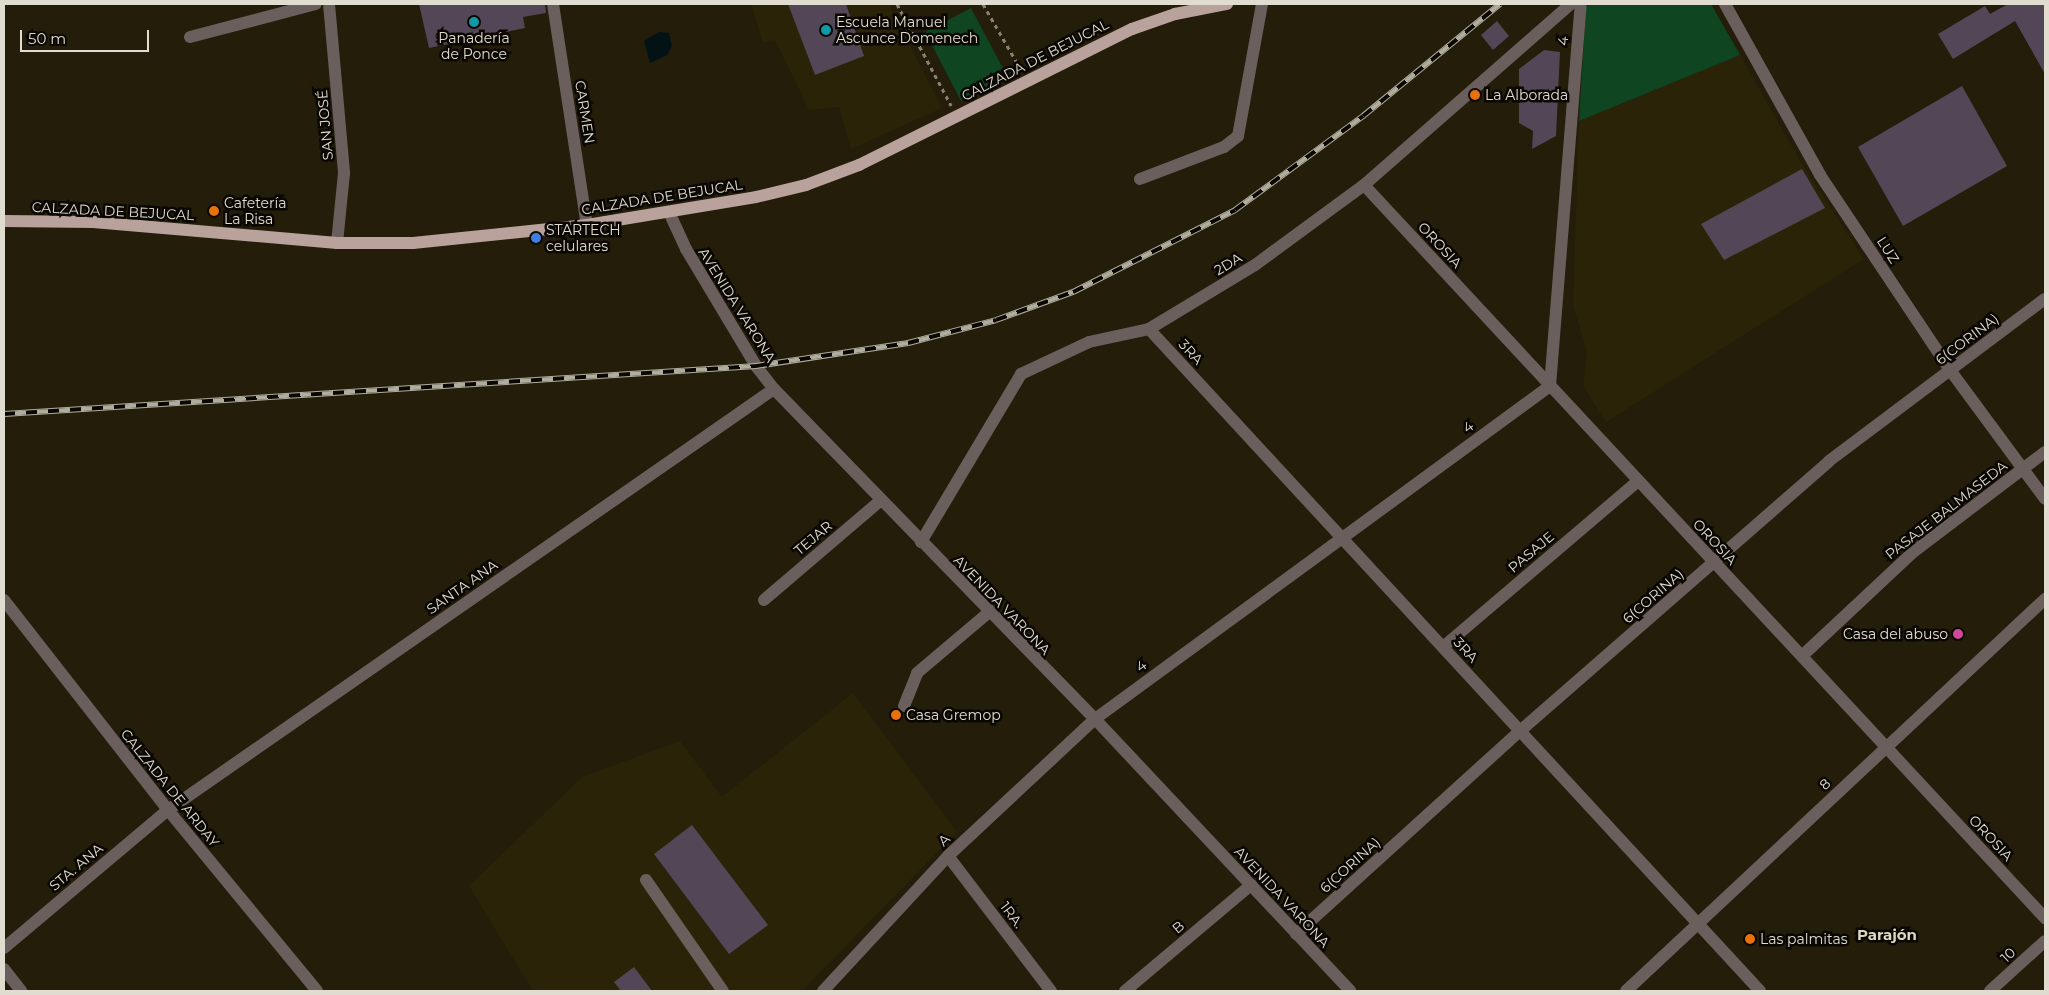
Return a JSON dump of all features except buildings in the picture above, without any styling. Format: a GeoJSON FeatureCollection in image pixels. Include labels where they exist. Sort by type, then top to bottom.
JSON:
{"type":"FeatureCollection","features":[{"type":"Feature","properties":{"kind":"main road","name":"CALZADA DE BEJUCAL"},"geometry":{"type":"LineString","coordinates":[[4,221],[93,222],[336,243],[413,244],[587,225],[669,212],[806,185],[859,165],[1132,29],[1175,14],[1227,4]]}},
{"type":"Feature","properties":{"kind":"street"},"geometry":{"type":"LineString","coordinates":[[190,37],[316,4]]}},
{"type":"Feature","properties":{"kind":"street","name":"SAN JOSÉ"},"geometry":{"type":"LineString","coordinates":[[329,4],[344,173],[336,243]]}},
{"type":"Feature","properties":{"kind":"street","name":"CARMEN"},"geometry":{"type":"LineString","coordinates":[[553,4],[587,225]]}},
{"type":"Feature","properties":{"kind":"street"},"geometry":{"type":"LineString","coordinates":[[1140,178],[1224,147],[1238,136],[1262,4]]}},
{"type":"Feature","properties":{"kind":"street","name":"2DA"},"geometry":{"type":"LineString","coordinates":[[921,542],[1021,374],[1089,342],[1149,329],[1255,265],[1364,185],[1572,4]]}},
{"type":"Feature","properties":{"kind":"street","name":"4"},"geometry":{"type":"LineString","coordinates":[[1094,719],[1550,386],[1581,4]]}},
{"type":"Feature","properties":{"kind":"street","name":"LUZ"},"geometry":{"type":"LineString","coordinates":[[1725,4],[1820,175],[1950,370],[2045,499]]}},
{"type":"Feature","properties":{"kind":"street","name":"OROSIA"},"geometry":{"type":"LineString","coordinates":[[1364,185],[1886,748],[2043,911]]}},
{"type":"Feature","properties":{"kind":"street","name":"AVENIDA VARONA"},"geometry":{"type":"LineString","coordinates":[[669,212],[686,249],[756,366],[774,389],[988,613],[1094,719],[1350,991]]}},
{"type":"Feature","properties":{"kind":"street","name":"6(CORINA)"},"geometry":{"type":"LineString","coordinates":[[1296,934],[1520,731],[1715,563],[1829,461],[2045,299]]}},
{"type":"Feature","properties":{"kind":"street","name":"3RA"},"geometry":{"type":"LineString","coordinates":[[1149,329],[1760,991]]}},
{"type":"Feature","properties":{"kind":"street","name":"SANTA ANA"},"geometry":{"type":"LineString","coordinates":[[168,810],[774,389]]}},
{"type":"Feature","properties":{"kind":"street","name":"PASAJE BALMASEDA"},"geometry":{"type":"LineString","coordinates":[[1802,656],[1912,553],[2045,452]]}},
{"type":"Feature","properties":{"kind":"street","name":"PASAJE"},"geometry":{"type":"LineString","coordinates":[[1443,647],[1638,481]]}},
{"type":"Feature","properties":{"kind":"street","name":"TEJAR"},"geometry":{"type":"LineString","coordinates":[[764,600],[881,500]]}},
{"type":"Feature","properties":{"kind":"street","name":"8"},"geometry":{"type":"LineString","coordinates":[[1626,991],[2045,599]]}},
{"type":"Feature","properties":{"kind":"street","name":"CALZADA DE ARDAY"},"geometry":{"type":"LineString","coordinates":[[4,600],[168,810],[317,991]]}},
{"type":"Feature","properties":{"kind":"street"},"geometry":{"type":"LineString","coordinates":[[904,706],[917,673],[988,613]]}},
{"type":"Feature","properties":{"kind":"street","name":"A"},"geometry":{"type":"LineString","coordinates":[[824,991],[948,856],[1094,719]]}},
{"type":"Feature","properties":{"kind":"street","name":"STA. ANA"},"geometry":{"type":"LineString","coordinates":[[4,948],[168,810]]}},
{"type":"Feature","properties":{"kind":"street","name":"1RA."},"geometry":{"type":"LineString","coordinates":[[948,856],[1051,991]]}},
{"type":"Feature","properties":{"kind":"street"},"geometry":{"type":"LineString","coordinates":[[646,880],[723,991]]}},
{"type":"Feature","properties":{"kind":"street","name":"B"},"geometry":{"type":"LineString","coordinates":[[1125,991],[1251,885]]}},
{"type":"Feature","properties":{"kind":"street","name":"10"},"geometry":{"type":"LineString","coordinates":[[1990,991],[2045,941]]}},
{"type":"Feature","properties":{"kind":"street"},"geometry":{"type":"LineString","coordinates":[[4,969],[21,991]]}},
{"type":"Feature","properties":{"kind":"path"},"geometry":{"type":"LineString","coordinates":[[897,4],[957,116]]}},
{"type":"Feature","properties":{"kind":"path"},"geometry":{"type":"LineString","coordinates":[[983,4],[1027,80]]}},
{"type":"Feature","properties":{"kind":"shaded area"},"geometry":{"type":"Polygon","coordinates":[[[751,4],[889,4],[942,108],[851,149],[839,107],[809,110],[775,40],[763,42],[751,4]]]}},
{"type":"Feature","properties":{"kind":"shaded area"},"geometry":{"type":"Polygon","coordinates":[[[659,32],[669,33],[672,46],[667,55],[650,63],[644,41],[659,32]]]}},
{"type":"Feature","properties":{"kind":"shaded area"},"geometry":{"type":"Polygon","coordinates":[[[1740,55],[1799,159],[1864,259],[1606,422],[1583,386],[1587,351],[1573,305],[1579,121],[1740,55]]]}},
{"type":"Feature","properties":{"kind":"shaded area"},"geometry":{"type":"Polygon","coordinates":[[[853,693],[957,832],[802,991],[533,991],[469,886],[582,777],[680,741],[722,797],[853,693]]]}},
{"type":"Feature","properties":{"kind":"green space"},"geometry":{"type":"Polygon","coordinates":[[[1596,4],[1711,4],[1740,55],[1579,121],[1586,6],[1596,4]]]}},
{"type":"Feature","properties":{"kind":"green space"},"geometry":{"type":"Polygon","coordinates":[[[971,8],[1007,76],[961,101],[925,32],[971,8]]]}},
{"type":"Feature","properties":{"kind":"railway"},"geometry":{"type":"LineString","coordinates":[[4,414],[756,366],[908,343],[996,320],[1073,292],[1235,210],[1363,116],[1500,4]]}},
{"type":"Feature","properties":{"kind":"place","name":"Panadería de Ponce"},"geometry":{"type":"Point","coordinates":[474,22]}},
{"type":"Feature","properties":{"kind":"place","name":"Escuela Manuel Ascunce Domenech"},"geometry":{"type":"Point","coordinates":[826,30]}},
{"type":"Feature","properties":{"kind":"place","name":"La Alborada"},"geometry":{"type":"Point","coordinates":[1475,95]}},
{"type":"Feature","properties":{"kind":"place","name":"Cafetería La Risa"},"geometry":{"type":"Point","coordinates":[214,211]}},
{"type":"Feature","properties":{"kind":"place","name":"STARTECH celulares"},"geometry":{"type":"Point","coordinates":[536,238]}},
{"type":"Feature","properties":{"kind":"place","name":"Casa del abuso"},"geometry":{"type":"Point","coordinates":[1958,634]}},
{"type":"Feature","properties":{"kind":"place","name":"Casa Gremop"},"geometry":{"type":"Point","coordinates":[896,715]}},
{"type":"Feature","properties":{"kind":"place","name":"Las palmitas"},"geometry":{"type":"Point","coordinates":[1750,939]}},
{"type":"Feature","properties":{"kind":"district","name":"Parajón"},"geometry":{"type":"Point","coordinates":[1887,935]}}]}
